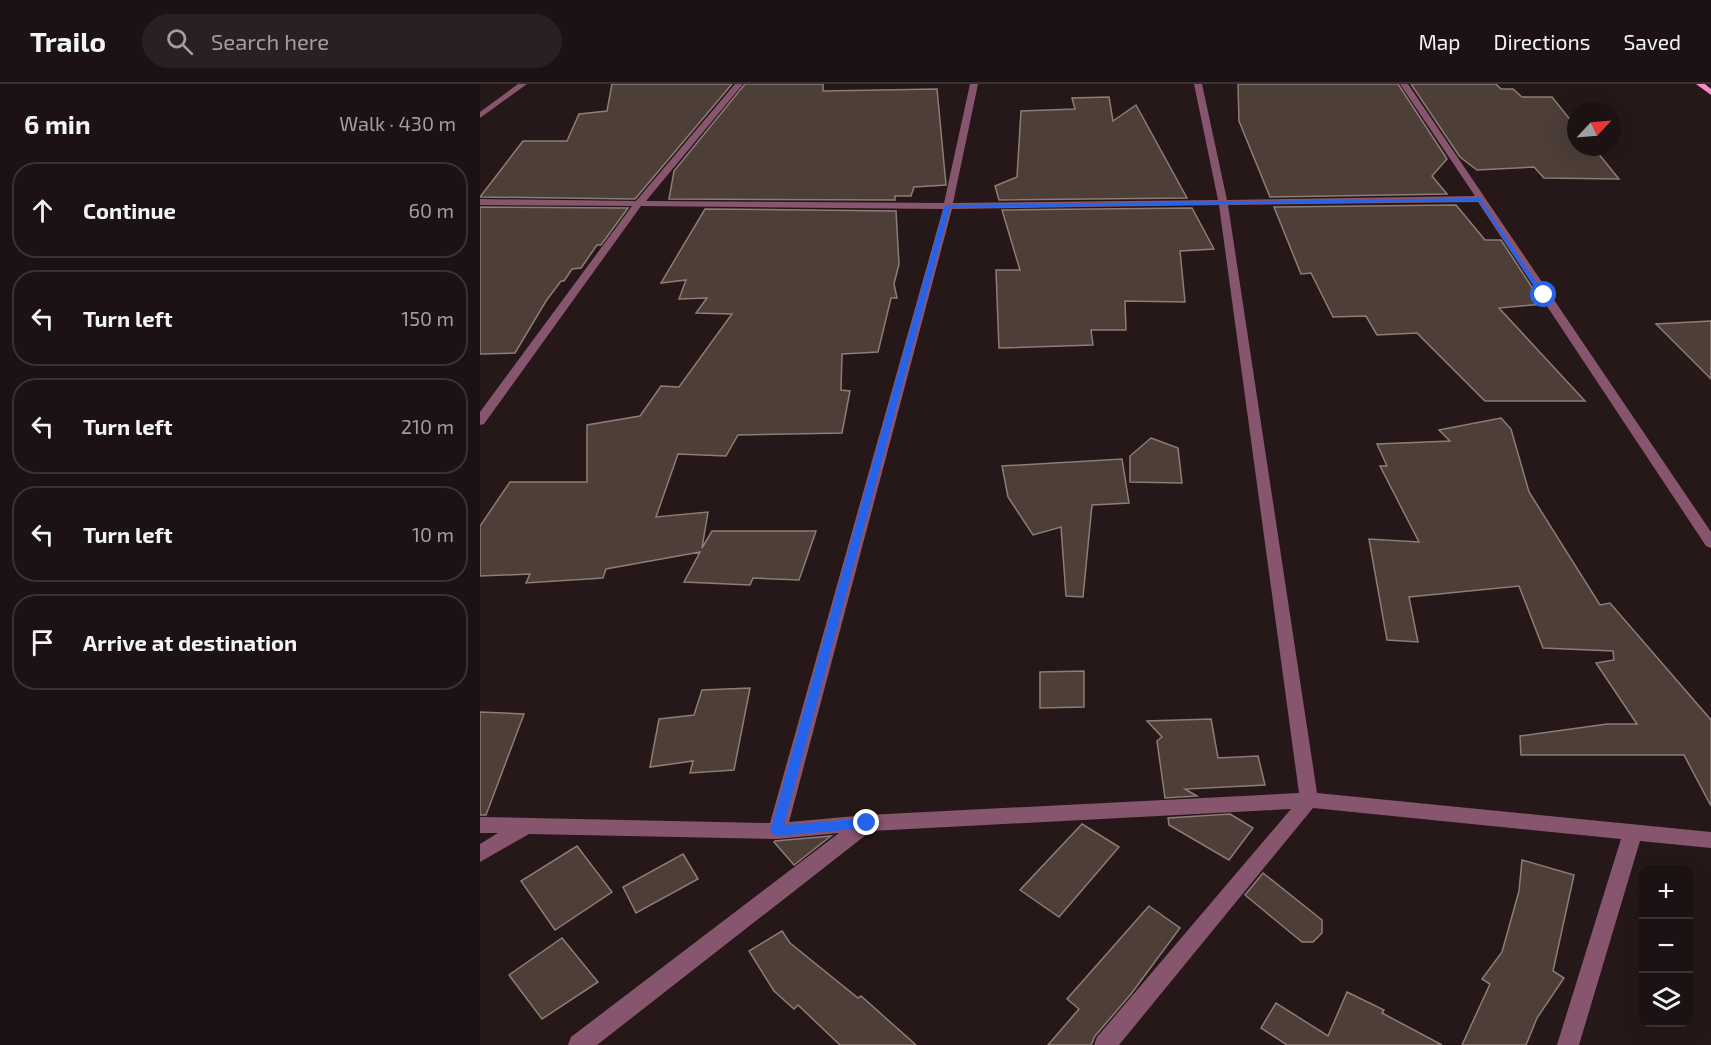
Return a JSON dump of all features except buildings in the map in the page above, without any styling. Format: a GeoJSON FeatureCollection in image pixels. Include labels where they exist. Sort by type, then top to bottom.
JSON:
{"type":"FeatureCollection","features":[{"type":"Feature","properties":{"kind":"main road"},"geometry":{"type":"LineString","coordinates":[[1700,84],[1711,93]]}},
{"type":"Feature","properties":{"kind":"street"},"geometry":{"type":"LineString","coordinates":[[480,116],[523,84]]}},
{"type":"Feature","properties":{"kind":"street"},"geometry":{"type":"LineString","coordinates":[[480,421],[639,203],[739,84]]}},
{"type":"Feature","properties":{"kind":"street"},"geometry":{"type":"LineString","coordinates":[[777,831],[948,206],[974,84]]}},
{"type":"Feature","properties":{"kind":"street"},"geometry":{"type":"LineString","coordinates":[[1105,1045],[1309,800],[1223,204],[1198,84]]}},
{"type":"Feature","properties":{"kind":"street"},"geometry":{"type":"LineString","coordinates":[[1404,84],[1711,543]]}},
{"type":"Feature","properties":{"kind":"street"},"geometry":{"type":"LineString","coordinates":[[480,202],[948,206],[1480,199]]}},
{"type":"Feature","properties":{"kind":"street"},"geometry":{"type":"LineString","coordinates":[[480,825],[777,831],[867,823],[1309,800],[1711,840]]}},
{"type":"Feature","properties":{"kind":"street"},"geometry":{"type":"LineString","coordinates":[[579,1045],[867,823]]}},
{"type":"Feature","properties":{"kind":"street"},"geometry":{"type":"LineString","coordinates":[[480,854],[527,825]]}},
{"type":"Feature","properties":{"kind":"street"},"geometry":{"type":"LineString","coordinates":[[1568,1045],[1633,832]]}},
{"type":"Feature","properties":{"kind":"route"},"geometry":{"type":"LineString","coordinates":[[867,823],[777,831],[948,206],[1480,199],[1544,295]]}}]}
